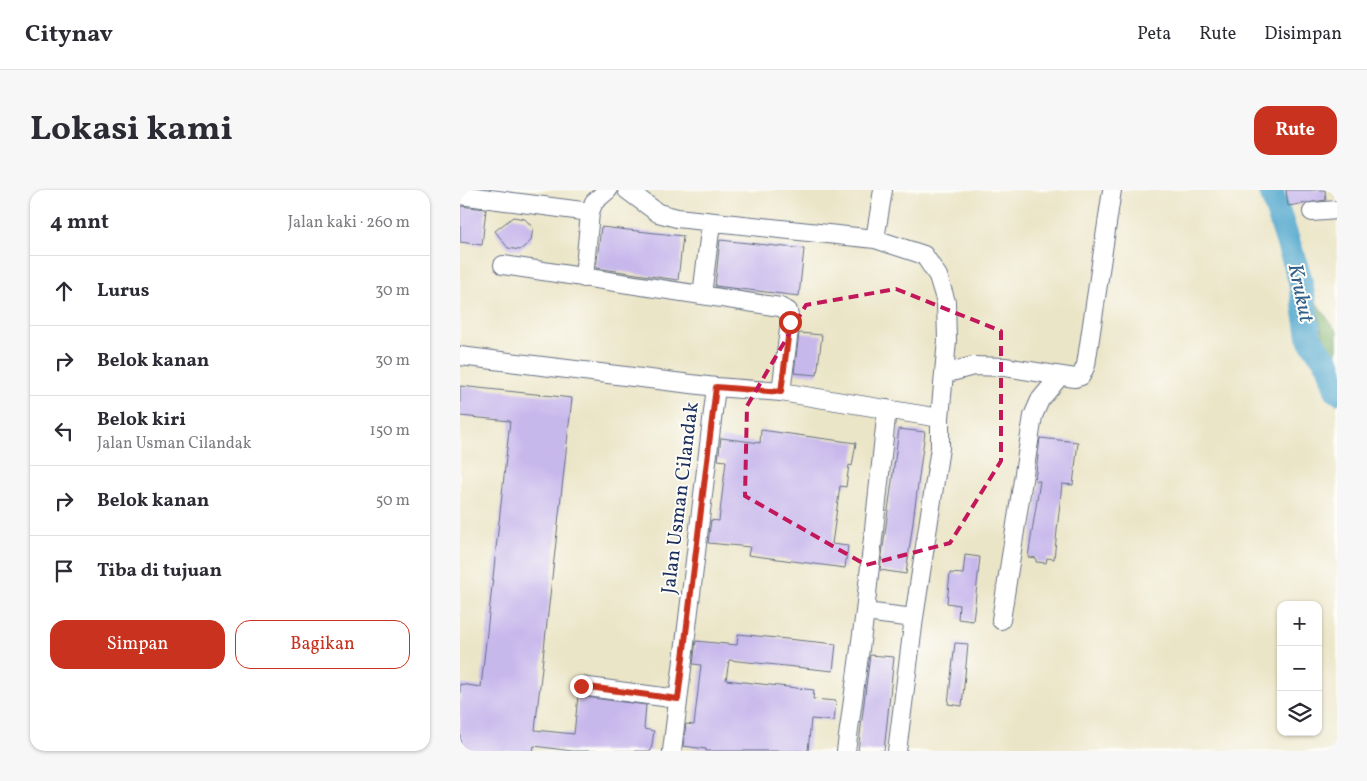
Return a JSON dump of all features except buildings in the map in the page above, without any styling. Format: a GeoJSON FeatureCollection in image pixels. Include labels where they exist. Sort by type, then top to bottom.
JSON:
{"type":"FeatureCollection","features":[{"type":"Feature","properties":{"kind":"street"},"geometry":{"type":"LineString","coordinates":[[584,278],[590,212],[594,202],[608,190]]}},
{"type":"Feature","properties":{"kind":"street"},"geometry":{"type":"LineString","coordinates":[[627,190],[658,213],[711,223],[875,239],[924,254],[938,276],[946,302],[947,340],[940,418],[940,448],[914,618],[897,751]]}},
{"type":"Feature","properties":{"kind":"street"},"geometry":{"type":"LineString","coordinates":[[875,239],[883,190]]}},
{"type":"Feature","properties":{"kind":"street"},"geometry":{"type":"LineString","coordinates":[[944,374],[973,366],[1005,367],[1074,378],[1081,376],[1086,365],[1112,190]]}},
{"type":"Feature","properties":{"kind":"street"},"geometry":{"type":"LineString","coordinates":[[460,196],[590,212]]}},
{"type":"Feature","properties":{"kind":"street"},"geometry":{"type":"LineString","coordinates":[[1312,212],[1337,210]]}},
{"type":"Feature","properties":{"kind":"street"},"geometry":{"type":"LineString","coordinates":[[702,295],[711,223]]}},
{"type":"Feature","properties":{"kind":"street"},"geometry":{"type":"LineString","coordinates":[[503,266],[780,306],[788,311],[790,322],[781,392]]}},
{"type":"Feature","properties":{"kind":"street","name":"Jalan Usman Cilandak"},"geometry":{"type":"LineString","coordinates":[[460,356],[716,387],[672,751]]}},
{"type":"Feature","properties":{"kind":"street"},"geometry":{"type":"LineString","coordinates":[[1001,620],[1032,416],[1040,400],[1060,376]]}},
{"type":"Feature","properties":{"kind":"street"},"geometry":{"type":"LineString","coordinates":[[716,387],[781,392],[940,418]]}},
{"type":"Feature","properties":{"kind":"street"},"geometry":{"type":"LineString","coordinates":[[846,751],[865,612],[888,410]]}},
{"type":"Feature","properties":{"kind":"street"},"geometry":{"type":"LineString","coordinates":[[865,612],[914,618]]}},
{"type":"Feature","properties":{"kind":"street"},"geometry":{"type":"LineString","coordinates":[[581,686],[678,699]]}},
{"type":"Feature","properties":{"kind":"highlighted area"},"geometry":{"type":"Polygon","coordinates":[[[896,289],[1001,331],[1001,461],[950,543],[866,565],[745,496],[747,406],[806,305],[896,289]]]}},
{"type":"Feature","properties":{"kind":"green space"},"geometry":{"type":"Polygon","coordinates":[[[1316,302],[1337,332],[1337,405],[1316,302]]]}},
{"type":"Feature","properties":{"kind":"waterway","name":"Krukut"},"geometry":{"type":"LineString","coordinates":[[1271,190],[1300,279],[1310,339],[1329,365],[1337,391]]}},
{"type":"Feature","properties":{"kind":"route"},"geometry":{"type":"LineString","coordinates":[[581,686],[678,699],[716,387],[781,392],[790,322]]}}]}
